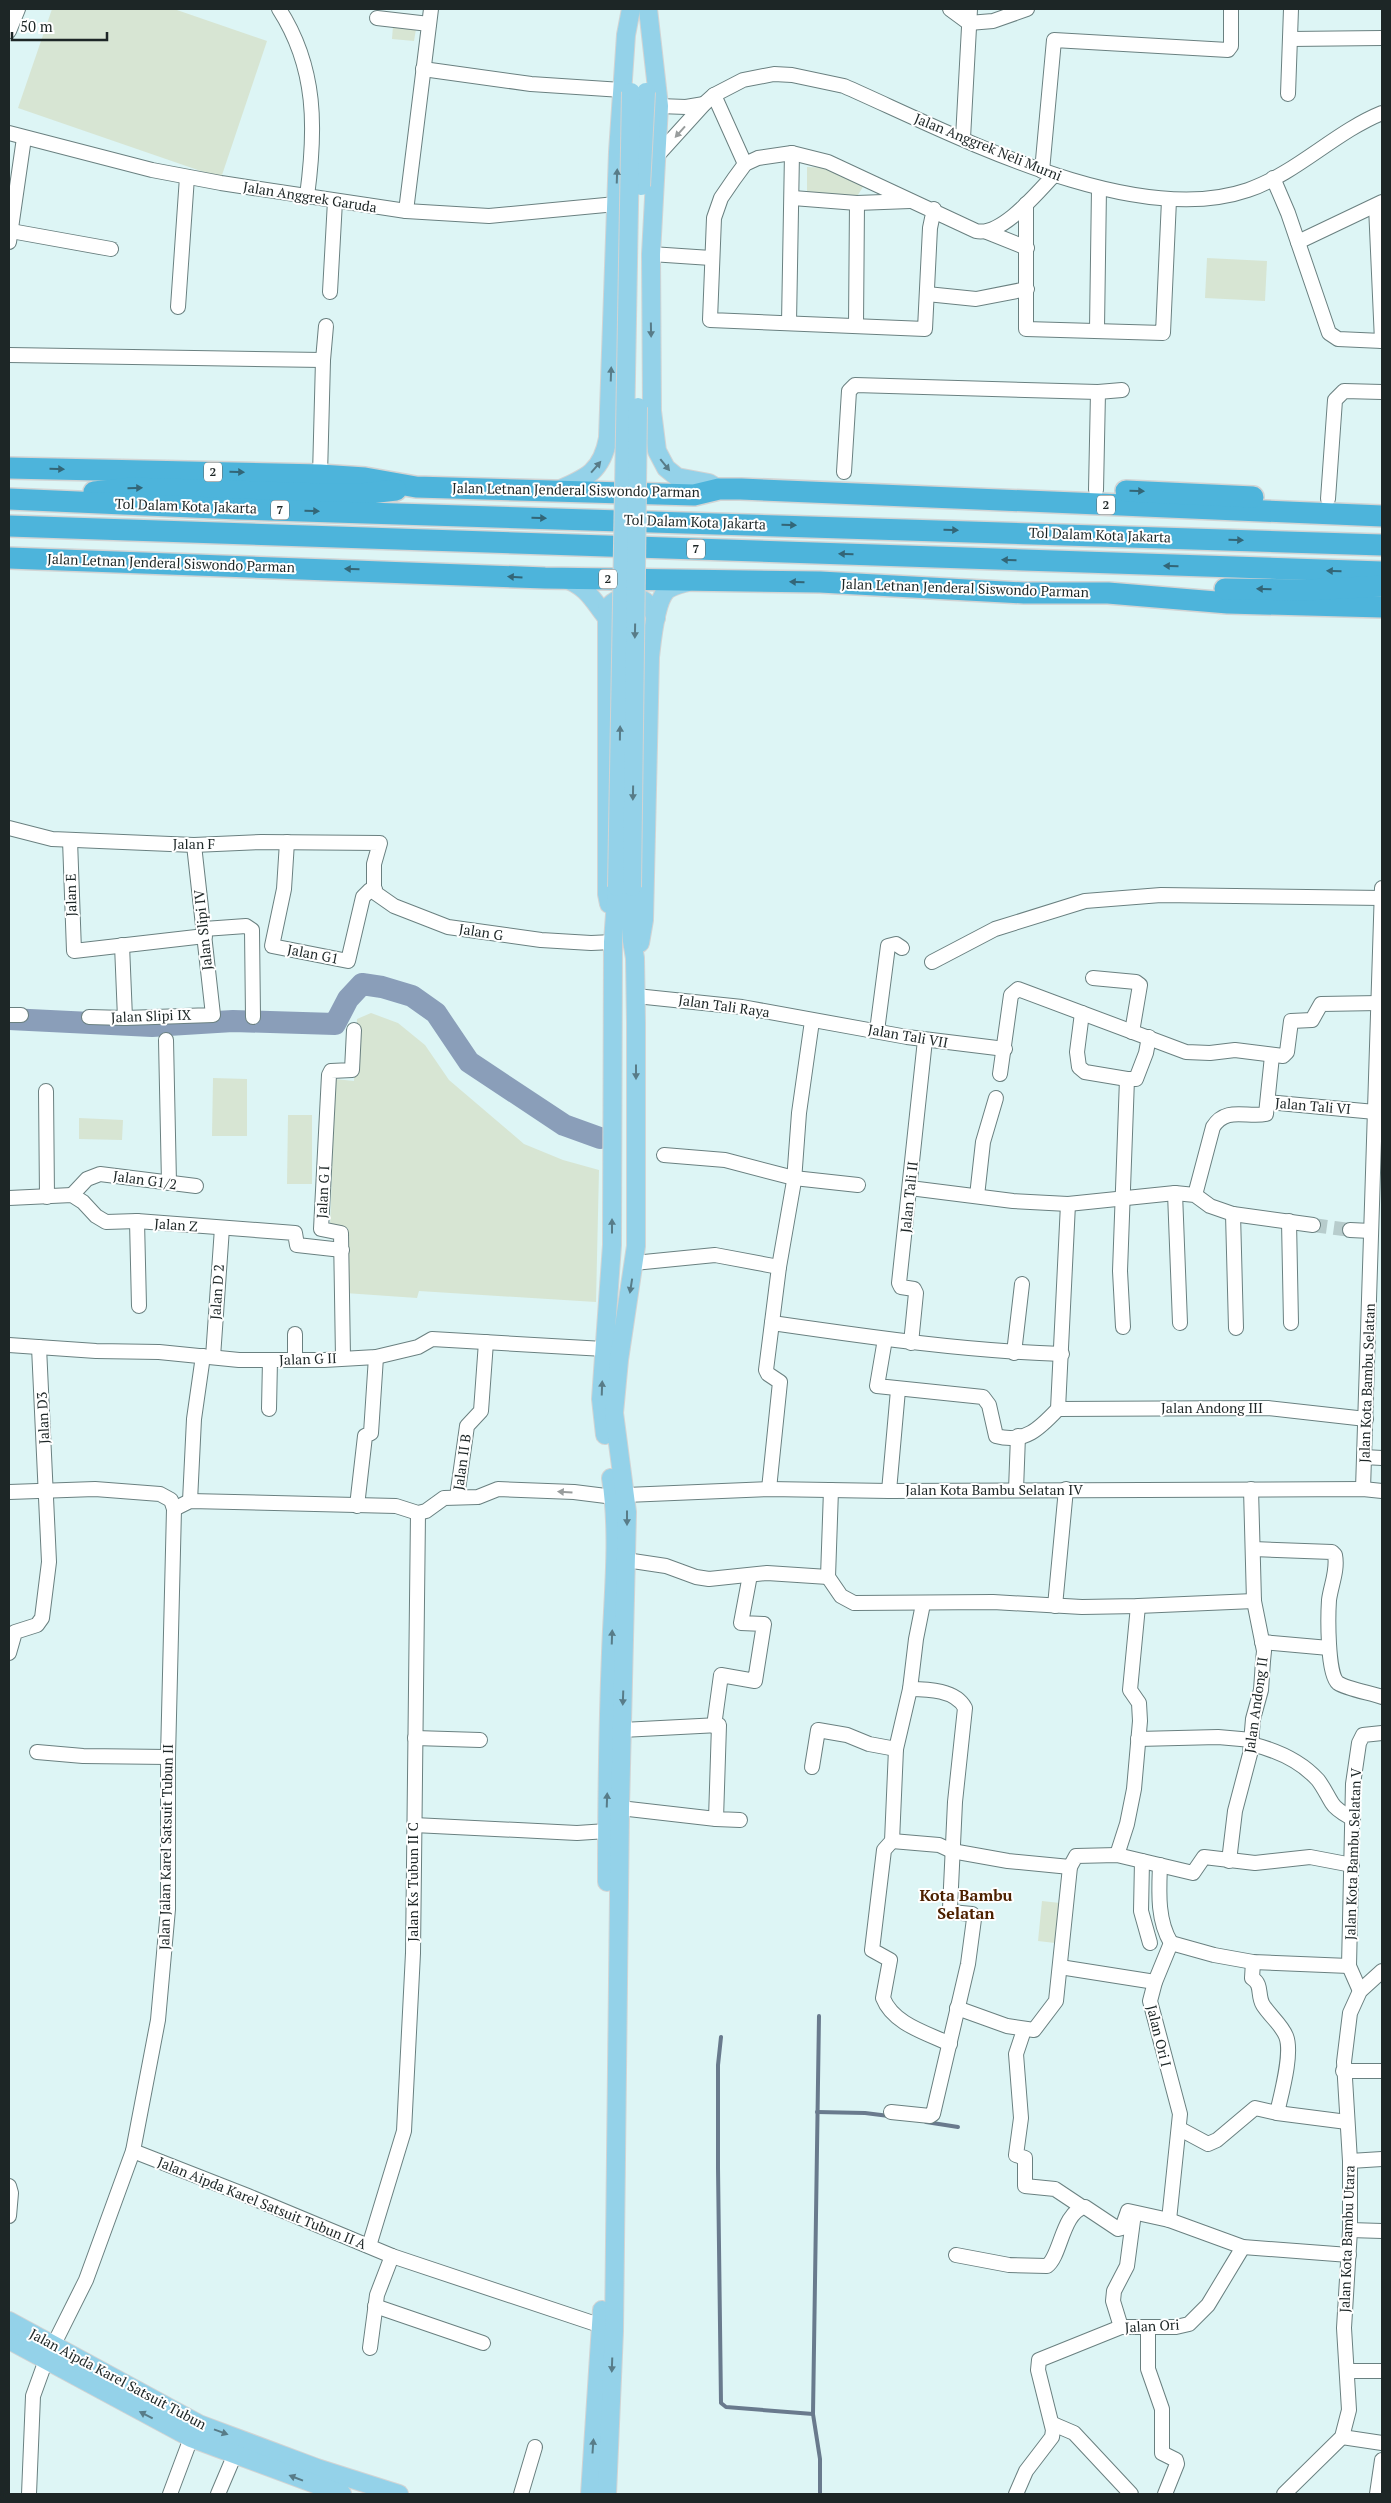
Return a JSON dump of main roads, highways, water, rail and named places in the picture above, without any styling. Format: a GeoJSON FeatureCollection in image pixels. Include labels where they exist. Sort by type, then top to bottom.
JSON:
{"type":"FeatureCollection","features":[{"type":"Feature","properties":{"kind":"highway","name":"Jalan Letnan Jenderal Siswondo Parman"},"geometry":{"type":"LineString","coordinates":[[9,468],[320,474],[365,478],[416,487],[694,495],[720,489],[1212,502],[1382,516]]}},
{"type":"Feature","properties":{"kind":"highway"},"geometry":{"type":"LineString","coordinates":[[829,492],[844,482],[1096,490],[1212,502],[1328,500],[1382,502]]}},
{"type":"Feature","properties":{"kind":"highway"},"geometry":{"type":"LineString","coordinates":[[71,501],[97,491],[132,488],[361,494],[416,487]]}},
{"type":"Feature","properties":{"kind":"highway","name":"Tol Dalam Kota Jakarta"},"geometry":{"type":"LineString","coordinates":[[9,499],[248,509],[1382,545]]}},
{"type":"Feature","properties":{"kind":"highway","name":"Tol Dalam Kota Jakarta"},"geometry":{"type":"LineString","coordinates":[[9,526],[1382,572]]}},
{"type":"Feature","properties":{"kind":"highway"},"geometry":{"type":"LineString","coordinates":[[1064,562],[1065,534]]}},
{"type":"Feature","properties":{"kind":"highway","name":"Jalan Letnan Jenderal Siswondo Parman"},"geometry":{"type":"LineString","coordinates":[[9,558],[564,578],[820,582],[1024,593],[1108,594],[1228,603],[1382,607]]}},
{"type":"Feature","properties":{"kind":"highway"},"geometry":{"type":"LineString","coordinates":[[1108,594],[1151,589],[1308,590],[1382,586]]}},
{"type":"Feature","properties":{"kind":"main road"},"geometry":{"type":"LineString","coordinates":[[555,491],[582,480],[598,467],[605,453],[609,422],[616,204],[633,91],[640,10]]}},
{"type":"Feature","properties":{"kind":"main road"},"geometry":{"type":"LineString","coordinates":[[640,10],[659,106],[655,158],[652,254],[653,419],[657,451],[666,468],[677,477],[708,483],[720,489]]}},
{"type":"Feature","properties":{"kind":"main road"},"geometry":{"type":"LineString","coordinates":[[607,2494],[614,2330],[620,1808],[626,1560],[614,1413],[619,1360],[634,1263],[637,1154],[635,958],[625,887],[633,91]]}},
{"type":"Feature","properties":{"kind":"main road"},"geometry":{"type":"LineString","coordinates":[[609,422],[621,432],[636,433],[645,428],[653,419]]}},
{"type":"Feature","properties":{"kind":"main road"},"geometry":{"type":"LineString","coordinates":[[564,578],[580,585],[592,596],[607,618]]}},
{"type":"Feature","properties":{"kind":"main road"},"geometry":{"type":"LineString","coordinates":[[635,958],[643,932],[650,657],[656,618],[667,590],[701,579]]}},
{"type":"Feature","properties":{"kind":"main road"},"geometry":{"type":"LineString","coordinates":[[590,2494],[602,2326],[606,2122],[607,1831],[614,1566],[620,1496],[602,1414],[604,1350],[612,1245],[607,894],[607,608],[615,600],[625,596],[635,596],[645,600],[652,608],[656,618]]}},
{"type":"Feature","properties":{"kind":"main road"},"geometry":{"type":"LineString","coordinates":[[608,938],[625,887]]}},
{"type":"Feature","properties":{"kind":"main road","name":"Jalan Aipda Karel Satsuit Tubun"},"geometry":{"type":"LineString","coordinates":[[9,2321],[50,2353],[191,2438],[235,2454],[317,2491],[342,2494]]}},
{"type":"Feature","properties":{"kind":"main road","name":"Jalan Aipda Karel Satsuit Tubun"},"geometry":{"type":"LineString","coordinates":[[10,2346],[50,2353],[199,2424],[317,2468],[399,2494]]}},
{"type":"Feature","properties":{"kind":"waterway"},"geometry":{"type":"LineString","coordinates":[[9,1019],[152,1026],[233,1021],[335,1024],[348,999],[362,984],[382,987],[412,996],[436,1013],[469,1062],[564,1125],[600,1138]]}},
{"type":"Feature","properties":{"kind":"waterway"},"geometry":{"type":"LineString","coordinates":[[819,2016],[813,2414],[820,2459],[820,2494]]}},
{"type":"Feature","properties":{"kind":"waterway"},"geometry":{"type":"LineString","coordinates":[[721,2037],[718,2065],[721,2403],[726,2407],[813,2414]]}},
{"type":"Feature","properties":{"kind":"waterway"},"geometry":{"type":"LineString","coordinates":[[817,2112],[865,2113],[889,2116]]}},
{"type":"Feature","properties":{"kind":"waterway"},"geometry":{"type":"LineString","coordinates":[[926,2122],[958,2127]]}},
{"type":"Feature","properties":{"kind":"tunnel"},"geometry":{"type":"LineString","coordinates":[[1313,1225],[1350,1230]]}},
{"type":"Feature","properties":{"kind":"district","name":"Kota Bambu Selatan"},"geometry":{"type":"Point","coordinates":[966,1904]}}]}
